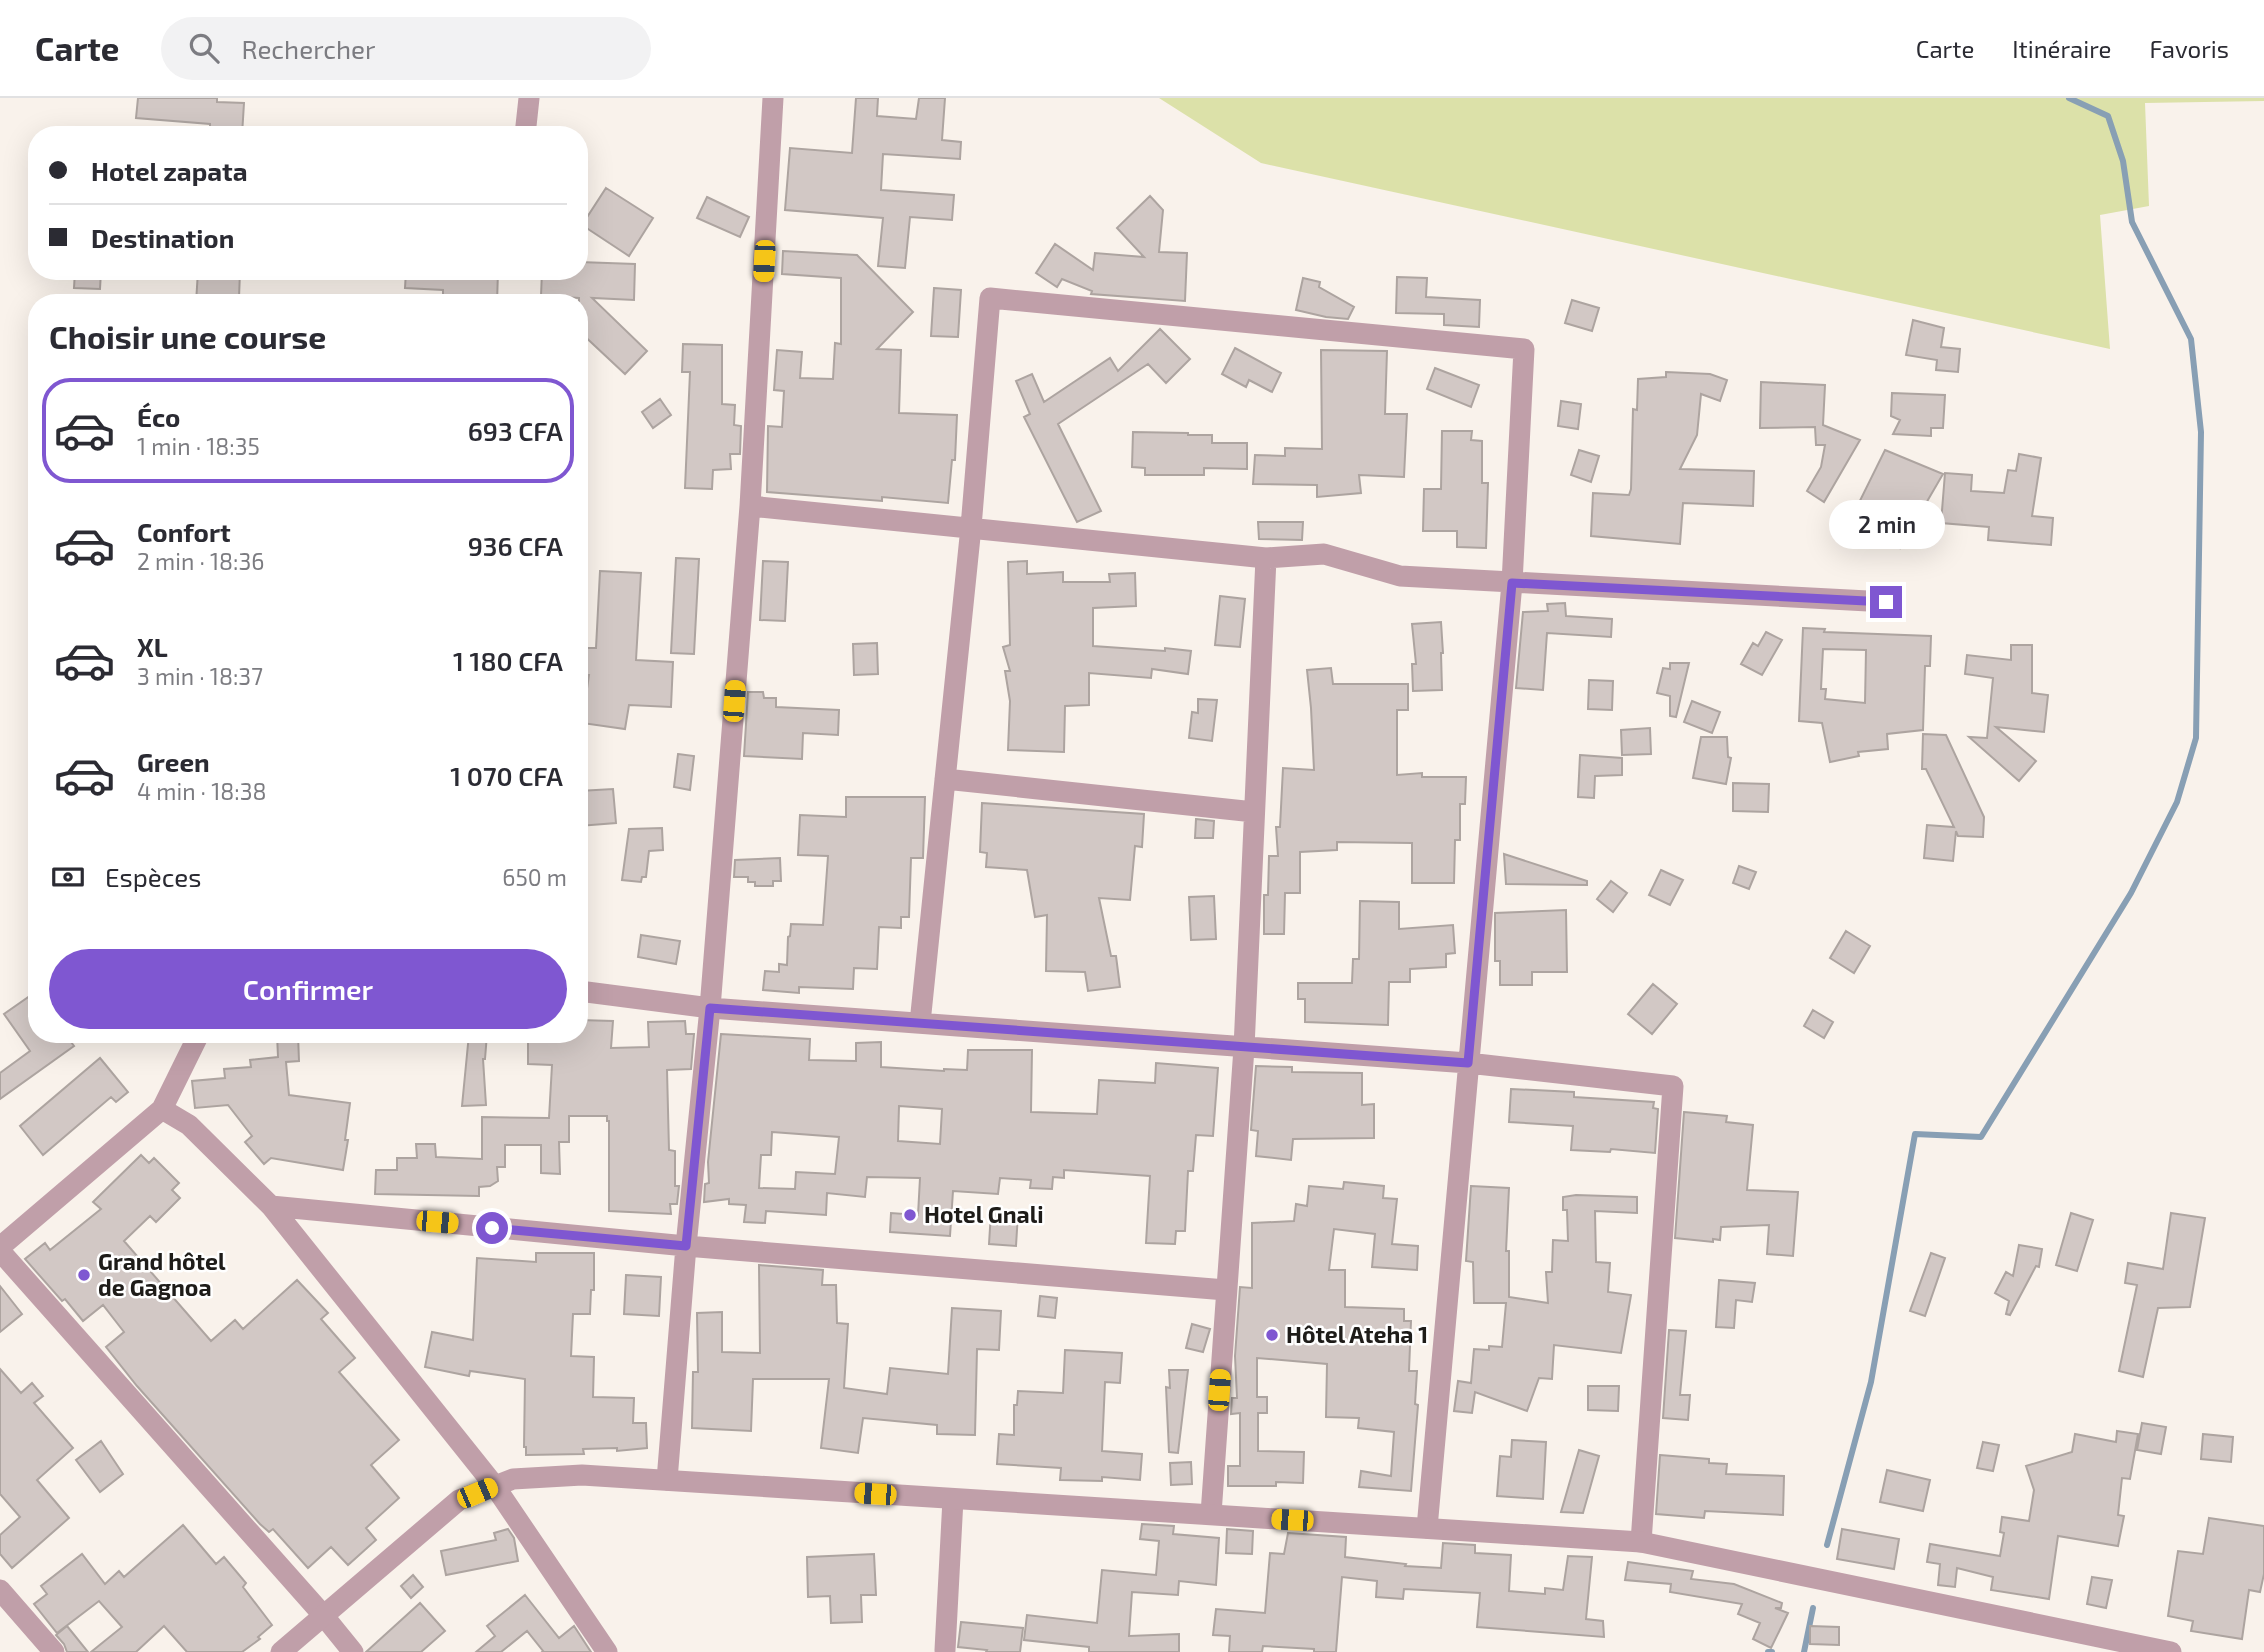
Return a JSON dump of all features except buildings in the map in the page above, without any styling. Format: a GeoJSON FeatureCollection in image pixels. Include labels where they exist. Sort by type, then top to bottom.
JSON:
{"type":"FeatureCollection","features":[{"type":"Feature","properties":{"kind":"street"},"geometry":{"type":"LineString","coordinates":[[526,126],[529,98]]}},
{"type":"Feature","properties":{"kind":"street"},"geometry":{"type":"LineString","coordinates":[[667,1480],[686,1246],[710,1008],[750,506],[773,98]]}},
{"type":"Feature","properties":{"kind":"street"},"geometry":{"type":"LineString","coordinates":[[920,1023],[971,527],[990,298],[1524,349],[1512,583],[1427,1528]]}},
{"type":"Feature","properties":{"kind":"street"},"geometry":{"type":"LineString","coordinates":[[750,506],[1266,558],[1324,554],[1400,576],[1886,602]]}},
{"type":"Feature","properties":{"kind":"street"},"geometry":{"type":"LineString","coordinates":[[1210,1514],[1244,1048],[1266,558]]}},
{"type":"Feature","properties":{"kind":"street"},"geometry":{"type":"LineString","coordinates":[[945,779],[1254,812]]}},
{"type":"Feature","properties":{"kind":"street"},"geometry":{"type":"LineString","coordinates":[[588,993],[710,1008],[1468,1063],[1672,1086],[1641,1542]]}},
{"type":"Feature","properties":{"kind":"street"},"geometry":{"type":"LineString","coordinates":[[195,1043],[162,1109],[0,1249],[353,1652]]}},
{"type":"Feature","properties":{"kind":"street"},"geometry":{"type":"LineString","coordinates":[[162,1109],[189,1125],[271,1206],[494,1485],[607,1652]]}},
{"type":"Feature","properties":{"kind":"street"},"geometry":{"type":"LineString","coordinates":[[271,1206],[686,1246],[1226,1290]]}},
{"type":"Feature","properties":{"kind":"street"},"geometry":{"type":"LineString","coordinates":[[281,1652],[459,1500],[513,1479],[582,1475],[1641,1542],[2171,1652]]}},
{"type":"Feature","properties":{"kind":"street"},"geometry":{"type":"LineString","coordinates":[[944,1651],[953,1499]]}},
{"type":"Feature","properties":{"kind":"street"},"geometry":{"type":"LineString","coordinates":[[0,1590],[54,1652]]}},
{"type":"Feature","properties":{"kind":"green space"},"geometry":{"type":"Polygon","coordinates":[[[1159,98],[2264,98],[2264,101],[2145,103],[2149,206],[2100,215],[2110,349],[1261,163],[1159,98]]]}},
{"type":"Feature","properties":{"kind":"waterway"},"geometry":{"type":"LineString","coordinates":[[1827,1545],[1871,1382],[1915,1134],[1981,1137],[2131,893],[2177,802],[2196,738],[2201,432],[2191,339],[2132,222],[2123,161],[2108,116],[2069,98]]}},
{"type":"Feature","properties":{"kind":"waterway"},"geometry":{"type":"LineString","coordinates":[[1804,1652],[1813,1608]]}},
{"type":"Feature","properties":{"kind":"place","name":"Hotel Gnali"},"geometry":{"type":"Point","coordinates":[910,1215]}},
{"type":"Feature","properties":{"kind":"place","name":"Grand hôtel de Gagnoa"},"geometry":{"type":"Point","coordinates":[84,1275]}},
{"type":"Feature","properties":{"kind":"place","name":"Hôtel Ateha 1"},"geometry":{"type":"Point","coordinates":[1272,1335]}},
{"type":"Feature","properties":{"kind":"route"},"geometry":{"type":"LineString","coordinates":[[492,1228],[686,1246],[710,1008],[1468,1063],[1512,583],[1886,602]]}}]}
